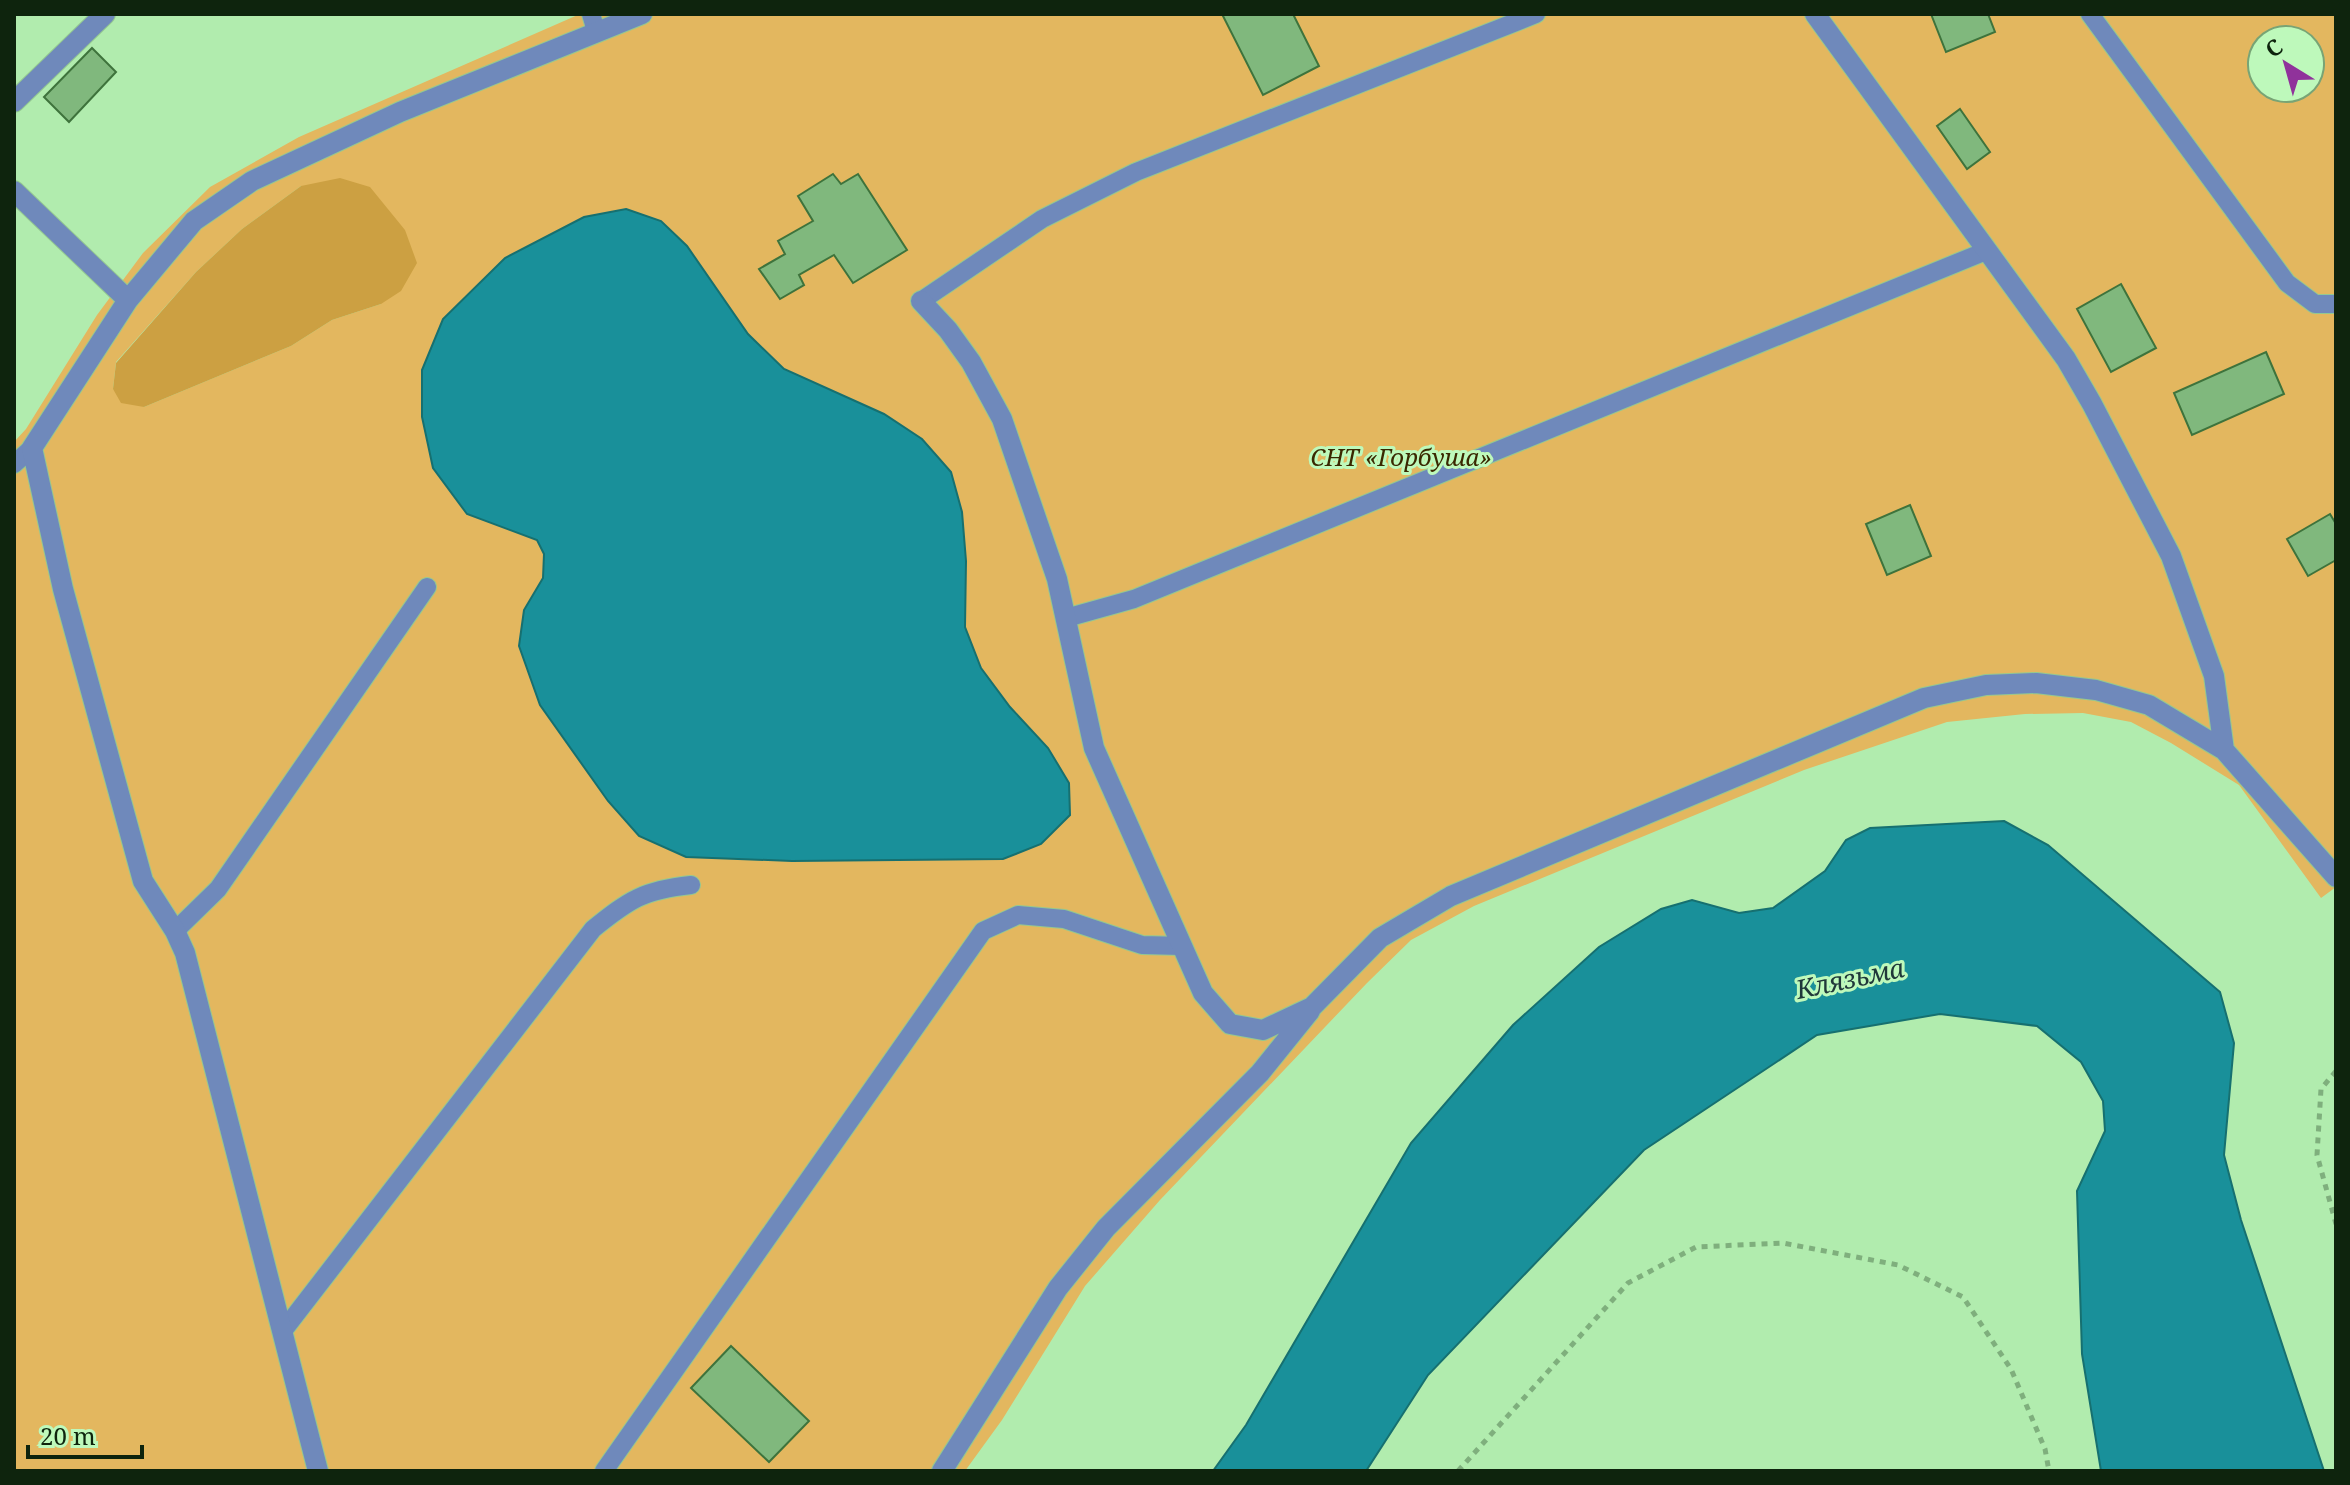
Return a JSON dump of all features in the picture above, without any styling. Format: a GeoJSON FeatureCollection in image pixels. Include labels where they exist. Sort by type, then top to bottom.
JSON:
{"type":"FeatureCollection","features":[{"type":"Feature","properties":{"kind":"street"},"geometry":{"type":"LineString","coordinates":[[14,102],[105,14]]}},
{"type":"Feature","properties":{"kind":"street"},"geometry":{"type":"LineString","coordinates":[[318,1471],[185,953],[175,931],[143,881],[63,589],[32,448],[128,300],[194,221],[252,181],[594,22],[642,14]]}},
{"type":"Feature","properties":{"kind":"street"},"geometry":{"type":"LineString","coordinates":[[1815,14],[2066,359],[2171,556],[2214,676],[2224,750]]}},
{"type":"Feature","properties":{"kind":"street"},"geometry":{"type":"LineString","coordinates":[[14,191],[128,300]]}},
{"type":"Feature","properties":{"kind":"street"},"geometry":{"type":"LineString","coordinates":[[921,301],[948,330],[971,362],[1002,419],[1057,579],[1094,748],[1203,993],[1230,1024],[1263,1030],[1312,1007]]}},
{"type":"Feature","properties":{"kind":"street"},"geometry":{"type":"LineString","coordinates":[[942,1471],[1058,1288],[1106,1228],[1260,1073],[1312,1007],[1380,938],[1451,896],[1924,698],[1986,685],[2036,683],[2096,690],[2149,705],[2224,750],[2336,877]]}},
{"type":"Feature","properties":{"kind":"lane"},"geometry":{"type":"LineString","coordinates":[[921,301],[1042,219],[1136,172],[1536,14]]}},
{"type":"Feature","properties":{"kind":"lane"},"geometry":{"type":"LineString","coordinates":[[2090,14],[2287,283],[2315,304],[2336,304]]}},
{"type":"Feature","properties":{"kind":"lane"},"geometry":{"type":"LineString","coordinates":[[1066,618],[1134,599],[1986,251]]}},
{"type":"Feature","properties":{"kind":"lane"},"geometry":{"type":"LineString","coordinates":[[14,464],[32,448]]}},
{"type":"Feature","properties":{"kind":"lane"},"geometry":{"type":"LineString","coordinates":[[175,931],[218,889],[427,587]]}},
{"type":"Feature","properties":{"kind":"lane"},"geometry":{"type":"LineString","coordinates":[[283,1331],[593,929],[628,901],[664,888],[691,885]]}},
{"type":"Feature","properties":{"kind":"lane"},"geometry":{"type":"LineString","coordinates":[[604,1471],[983,931],[1018,915],[1064,919],[1142,945],[1182,946]]}},
{"type":"Feature","properties":{"kind":"path"},"geometry":{"type":"LineString","coordinates":[[2336,1071],[2321,1089],[2317,1155],[2336,1224]]}},
{"type":"Feature","properties":{"kind":"path"},"geometry":{"type":"LineString","coordinates":[[1458,1471],[1628,1283],[1696,1247],[1783,1243],[1898,1265],[1963,1297],[2011,1369],[2045,1449],[2049,1471]]}},
{"type":"Feature","properties":{"kind":"green space","name":"СНТ «Горбуша»"},"geometry":{"type":"Polygon","coordinates":[[[580,14],[2336,14],[2336,887],[2321,898],[2239,785],[2131,722],[2083,713],[2025,714],[1947,722],[1804,770],[1474,906],[1411,940],[1160,1200],[1085,1286],[1002,1420],[965,1471],[14,1471],[14,442],[26,429],[97,315],[143,253],[210,187],[299,137],[580,14]],[[301,186],[242,229],[196,272],[116,362],[113,389],[144,407],[291,346],[332,320],[381,304],[301,186]],[[716,287],[422,417],[433,468],[467,514],[537,540],[544,554],[543,578],[524,610],[519,646],[540,705],[608,801],[639,836],[686,857],[792,861],[1003,859],[1041,844],[1070,815],[1069,783],[1048,748],[1010,707],[981,668],[965,627],[966,561],[922,439],[884,414],[784,369],[748,334],[716,287]]]}},
{"type":"Feature","properties":{"kind":"shaded area"},"geometry":{"type":"Polygon","coordinates":[[[340,178],[370,187],[405,230],[417,263],[401,291],[381,304],[332,320],[291,346],[144,407],[121,403],[113,389],[116,363],[196,272],[242,229],[301,186],[340,178]]]}},
{"type":"Feature","properties":{"kind":"water"},"geometry":{"type":"Polygon","coordinates":[[[626,209],[661,221],[687,246],[748,334],[784,369],[884,414],[922,439],[951,472],[962,512],[966,561],[965,627],[981,668],[1010,707],[1048,748],[1069,783],[1070,815],[1041,844],[1003,859],[792,861],[686,857],[639,836],[608,801],[540,705],[519,646],[524,610],[543,578],[544,554],[537,540],[467,514],[433,468],[422,417],[422,370],[443,319],[505,258],[584,217],[626,209]]]}},
{"type":"Feature","properties":{"kind":"water","name":"Клязьма"},"geometry":{"type":"Polygon","coordinates":[[[2004,821],[2048,845],[2220,992],[2234,1043],[2224,1155],[2241,1220],[2324,1471],[2101,1471],[2082,1354],[2077,1191],[2105,1131],[2103,1101],[2081,1062],[2037,1026],[1940,1014],[1817,1035],[1644,1150],[1428,1375],[1366,1471],[1213,1471],[1246,1425],[1411,1143],[1513,1025],[1599,947],[1661,909],[1692,900],[1739,913],[1773,908],[1825,871],[1846,840],[1870,828],[2004,821]]]}},
{"type":"Feature","properties":{"kind":"building"},"geometry":{"type":"Polygon","coordinates":[[[1222,14],[1293,14],[1319,66],[1263,95],[1222,14]]]}},
{"type":"Feature","properties":{"kind":"building"},"geometry":{"type":"Polygon","coordinates":[[[1931,14],[1988,14],[1995,32],[1946,52],[1931,14]]]}},
{"type":"Feature","properties":{"kind":"building"},"geometry":{"type":"Polygon","coordinates":[[[92,48],[116,72],[69,122],[44,97],[92,48]]]}},
{"type":"Feature","properties":{"kind":"building"},"geometry":{"type":"Polygon","coordinates":[[[1960,109],[1990,152],[1967,169],[1937,126],[1960,109]]]}},
{"type":"Feature","properties":{"kind":"building"},"geometry":{"type":"Polygon","coordinates":[[[833,174],[841,184],[858,174],[907,250],[853,283],[834,255],[799,275],[804,285],[780,299],[759,269],[785,254],[778,241],[813,221],[798,196],[833,174]]]}},
{"type":"Feature","properties":{"kind":"building"},"geometry":{"type":"Polygon","coordinates":[[[2121,284],[2156,348],[2111,372],[2077,309],[2121,284]]]}},
{"type":"Feature","properties":{"kind":"building"},"geometry":{"type":"Polygon","coordinates":[[[2266,352],[2284,394],[2192,435],[2174,393],[2266,352]]]}},
{"type":"Feature","properties":{"kind":"building"},"geometry":{"type":"Polygon","coordinates":[[[1910,505],[1931,556],[1887,575],[1866,524],[1910,505]]]}},
{"type":"Feature","properties":{"kind":"building"},"geometry":{"type":"Polygon","coordinates":[[[2330,514],[2336,524],[2336,560],[2308,576],[2287,539],[2330,514]]]}},
{"type":"Feature","properties":{"kind":"building"},"geometry":{"type":"Polygon","coordinates":[[[731,1346],[809,1421],[769,1462],[691,1388],[731,1346]]]}}]}
